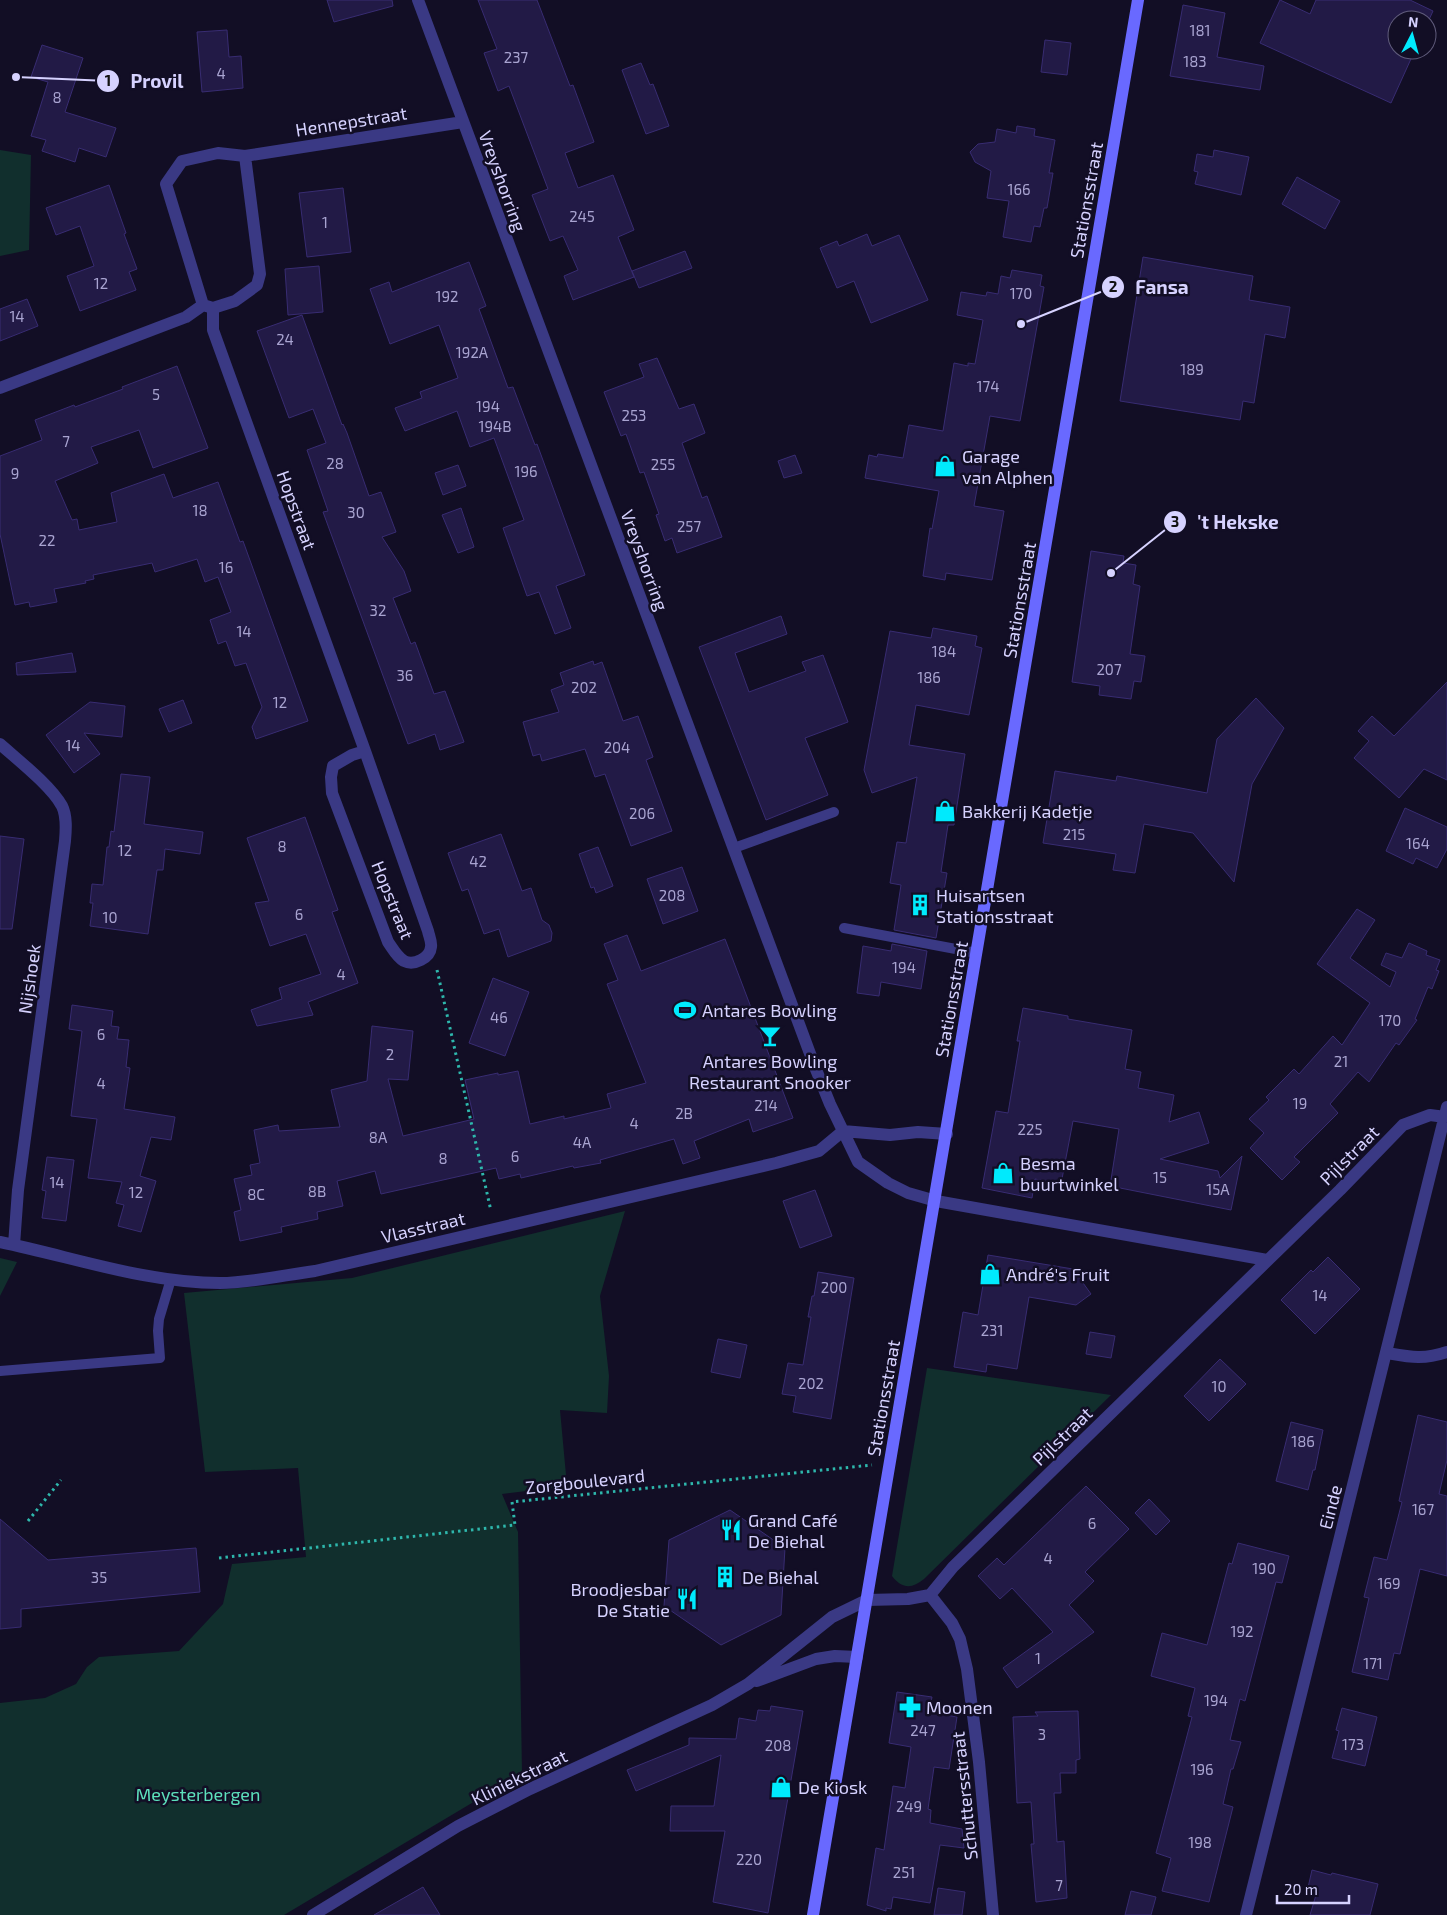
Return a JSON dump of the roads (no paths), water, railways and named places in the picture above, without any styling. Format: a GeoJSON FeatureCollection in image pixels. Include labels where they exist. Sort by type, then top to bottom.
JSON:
{"type":"FeatureCollection","features":[{"type":"Feature","properties":{"kind":"main road","name":"Stationsstraat"},"geometry":{"type":"LineString","coordinates":[[813,1915],[936,1201],[1138,0]]}},
{"type":"Feature","properties":{"kind":"street","name":"Vreyshorring"},"geometry":{"type":"LineString","coordinates":[[418,0],[830,1104],[858,1162],[888,1183],[908,1193],[936,1201]]}},
{"type":"Feature","properties":{"kind":"street","name":"Hennepstraat"},"geometry":{"type":"LineString","coordinates":[[208,306],[166,184],[182,161],[218,153],[244,156],[463,122]]}},
{"type":"Feature","properties":{"kind":"street"},"geometry":{"type":"LineString","coordinates":[[0,388],[186,317],[208,306],[235,301],[257,285],[260,274],[244,156]]}},
{"type":"Feature","properties":{"kind":"street","name":"Hopstraat"},"geometry":{"type":"LineString","coordinates":[[208,306],[213,330],[365,751],[428,931],[431,947],[426,957],[416,962],[405,961],[388,942],[332,793],[331,777],[333,766],[352,755],[365,751]]}},
{"type":"Feature","properties":{"kind":"street","name":"Nijshoek"},"geometry":{"type":"LineString","coordinates":[[0,744],[50,790],[62,807],[66,822],[18,1190],[14,1245]]}},
{"type":"Feature","properties":{"kind":"street","name":"Pijlstraat"},"geometry":{"type":"LineString","coordinates":[[930,1595],[953,1566],[1346,1183],[1402,1125],[1446,1112]]}},
{"type":"Feature","properties":{"kind":"street","name":"Einde"},"geometry":{"type":"LineString","coordinates":[[1246,1915],[1446,1112]]}},
{"type":"Feature","properties":{"kind":"street"},"geometry":{"type":"LineString","coordinates":[[843,1131],[890,1135],[918,1132],[947,1134]]}},
{"type":"Feature","properties":{"kind":"street","name":"Vlasstraat"},"geometry":{"type":"LineString","coordinates":[[0,1242],[76,1261],[171,1279],[222,1283],[314,1270],[776,1163],[819,1151],[843,1131]]}},
{"type":"Feature","properties":{"kind":"street"},"geometry":{"type":"LineString","coordinates":[[936,1201],[1267,1260]]}},
{"type":"Feature","properties":{"kind":"street"},"geometry":{"type":"LineString","coordinates":[[1387,1353],[1409,1357],[1432,1357],[1447,1352]]}},
{"type":"Feature","properties":{"kind":"street"},"geometry":{"type":"LineString","coordinates":[[866,1600],[908,1599],[930,1595]]}},
{"type":"Feature","properties":{"kind":"street","name":"Schuttersstraat"},"geometry":{"type":"LineString","coordinates":[[930,1595],[952,1623],[960,1639],[967,1669],[979,1762],[993,1915]]}},
{"type":"Feature","properties":{"kind":"street","name":"Kliniekstraat"},"geometry":{"type":"LineString","coordinates":[[313,1915],[458,1826],[530,1789],[712,1705],[748,1684],[832,1617],[866,1600]]}},
{"type":"Feature","properties":{"kind":"street","name":"Kliniekstraat"},"geometry":{"type":"LineString","coordinates":[[748,1684],[816,1659],[835,1656],[857,1657]]}},
{"type":"Feature","properties":{"kind":"lane"},"geometry":{"type":"LineString","coordinates":[[734,848],[834,812]]}},
{"type":"Feature","properties":{"kind":"lane"},"geometry":{"type":"LineString","coordinates":[[844,928],[977,953]]}},
{"type":"Feature","properties":{"kind":"lane"},"geometry":{"type":"LineString","coordinates":[[0,1371],[160,1358],[159,1319],[171,1279]]}},
{"type":"Feature","properties":{"kind":"place","name":"Provil"},"geometry":{"type":"Point","coordinates":[16,77]}},
{"type":"Feature","properties":{"kind":"place","name":"Fansa"},"geometry":{"type":"Point","coordinates":[1021,324]}},
{"type":"Feature","properties":{"kind":"place","name":"Garage van Alphen"},"geometry":{"type":"Point","coordinates":[945,466]}},
{"type":"Feature","properties":{"kind":"place","name":"'t Hekske"},"geometry":{"type":"Point","coordinates":[1111,573]}},
{"type":"Feature","properties":{"kind":"place","name":"Bakkerij Kadetje"},"geometry":{"type":"Point","coordinates":[945,811]}},
{"type":"Feature","properties":{"kind":"place","name":"Huisartsen Stationsstraat"},"geometry":{"type":"Point","coordinates":[920,905]}},
{"type":"Feature","properties":{"kind":"place","name":"Antares Bowling"},"geometry":{"type":"Point","coordinates":[685,1010]}},
{"type":"Feature","properties":{"kind":"place","name":"Antares Bowling Restaurant Snooker"},"geometry":{"type":"Point","coordinates":[770,1036]}},
{"type":"Feature","properties":{"kind":"place","name":"Besma buurtwinkel"},"geometry":{"type":"Point","coordinates":[1003,1173]}},
{"type":"Feature","properties":{"kind":"place","name":"André's Fruit"},"geometry":{"type":"Point","coordinates":[990,1274]}},
{"type":"Feature","properties":{"kind":"place","name":"Grand Café De Biehal"},"geometry":{"type":"Point","coordinates":[731,1530]}},
{"type":"Feature","properties":{"kind":"place","name":"De Biehal"},"geometry":{"type":"Point","coordinates":[725,1577]}},
{"type":"Feature","properties":{"kind":"place","name":"Broodjesbar De Statie"},"geometry":{"type":"Point","coordinates":[687,1599]}},
{"type":"Feature","properties":{"kind":"place","name":"Moonen"},"geometry":{"type":"Point","coordinates":[910,1707]}},
{"type":"Feature","properties":{"kind":"place","name":"De Kiosk"},"geometry":{"type":"Point","coordinates":[781,1787]}},
{"type":"Feature","properties":{"kind":"park label","name":"Meysterbergen"},"geometry":{"type":"Point","coordinates":[198,1794]}}]}
